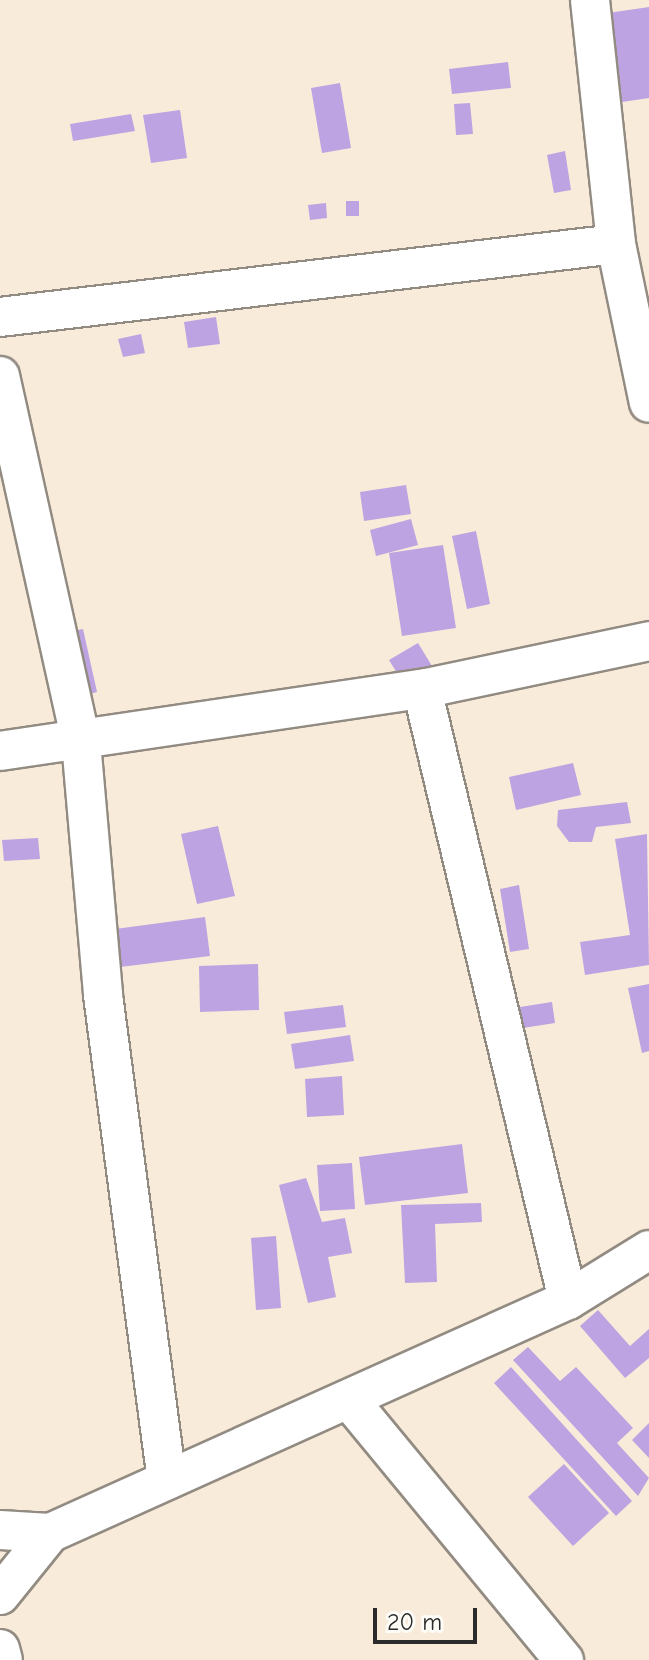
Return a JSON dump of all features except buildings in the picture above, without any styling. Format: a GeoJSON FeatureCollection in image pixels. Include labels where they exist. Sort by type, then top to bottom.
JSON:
{"type":"FeatureCollection","features":[{"type":"Feature","properties":{"kind":"street"},"geometry":{"type":"LineString","coordinates":[[590,0],[616,244],[649,403]]}},
{"type":"Feature","properties":{"kind":"street"},"geometry":{"type":"LineString","coordinates":[[0,317],[616,244]]}},
{"type":"Feature","properties":{"kind":"street"},"geometry":{"type":"LineString","coordinates":[[0,376],[81,742],[103,995],[167,1480]]}},
{"type":"Feature","properties":{"kind":"street"},"geometry":{"type":"LineString","coordinates":[[0,751],[81,742],[422,689],[649,641]]}},
{"type":"Feature","properties":{"kind":"street"},"geometry":{"type":"LineString","coordinates":[[422,689],[568,1300]]}},
{"type":"Feature","properties":{"kind":"street"},"geometry":{"type":"LineString","coordinates":[[0,1595],[50,1533],[351,1402],[568,1300],[649,1250]]}},
{"type":"Feature","properties":{"kind":"street"},"geometry":{"type":"LineString","coordinates":[[351,1402],[564,1660]]}},
{"type":"Feature","properties":{"kind":"street"},"geometry":{"type":"LineString","coordinates":[[0,1530],[50,1533]]}},
{"type":"Feature","properties":{"kind":"street"},"geometry":{"type":"LineString","coordinates":[[0,1649],[3,1660]]}}]}
